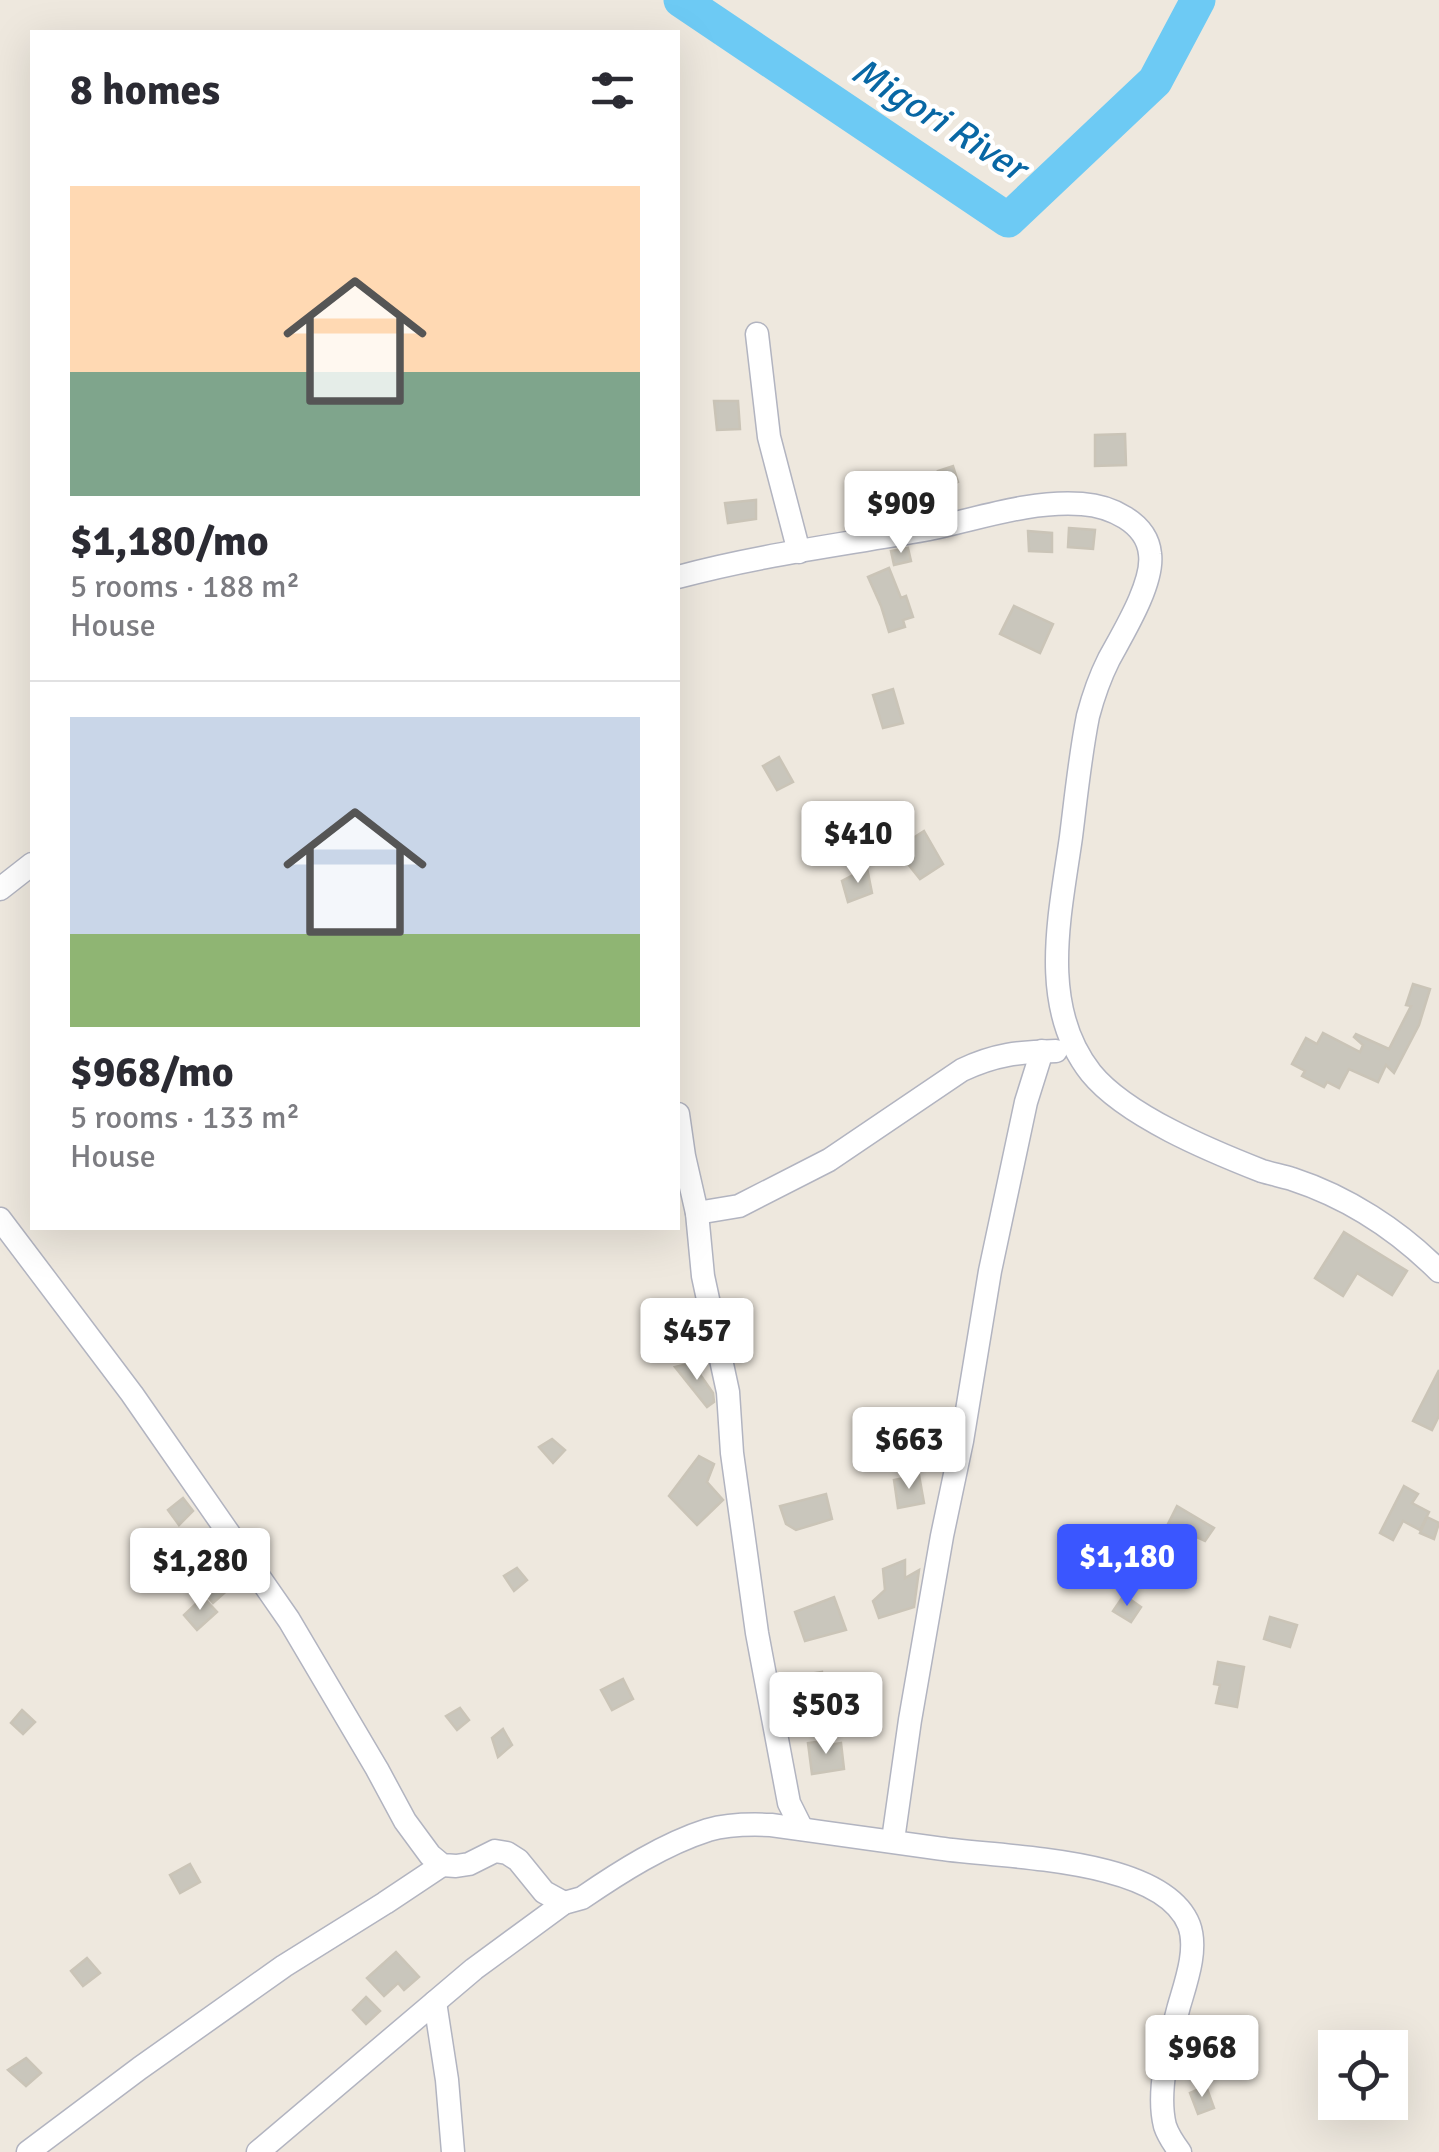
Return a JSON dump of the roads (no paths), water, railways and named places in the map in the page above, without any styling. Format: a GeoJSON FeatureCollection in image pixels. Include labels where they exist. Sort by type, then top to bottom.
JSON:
{"type":"FeatureCollection","features":[{"type":"Feature","properties":{"kind":"street"},"geometry":{"type":"LineString","coordinates":[[757,334],[769,437],[799,552]]}},
{"type":"Feature","properties":{"kind":"street"},"geometry":{"type":"LineString","coordinates":[[680,577],[764,556],[925,530],[1018,508],[1082,504],[1134,524],[1147,540],[1150,566],[1131,619],[1095,690],[1082,748],[1061,904],[1056,956],[1062,1016],[1074,1047],[1104,1086],[1147,1117],[1217,1152],[1349,1204],[1389,1228],[1439,1272]]}},
{"type":"Feature","properties":{"kind":"street"},"geometry":{"type":"LineString","coordinates":[[0,889],[30,866]]}},
{"type":"Feature","properties":{"kind":"street"},"geometry":{"type":"LineString","coordinates":[[696,1213],[739,1206],[829,1160],[962,1070],[986,1059],[1006,1053],[1074,1047]]}},
{"type":"Feature","properties":{"kind":"street"},"geometry":{"type":"LineString","coordinates":[[893,1840],[913,1704],[994,1254],[1026,1102],[1042,1051]]}},
{"type":"Feature","properties":{"kind":"street"},"geometry":{"type":"LineString","coordinates":[[680,1128],[703,1276],[728,1392],[732,1453],[757,1633],[789,1803],[802,1830]]}},
{"type":"Feature","properties":{"kind":"street"},"geometry":{"type":"LineString","coordinates":[[0,1219],[132,1394],[289,1620],[378,1768],[405,1821],[430,1855],[442,1865],[456,1866],[495,1851],[506,1852],[518,1860],[544,1892],[564,1903]]}},
{"type":"Feature","properties":{"kind":"street"},"geometry":{"type":"LineString","coordinates":[[258,2152],[474,1970],[564,1903],[582,1898],[684,1840],[712,1829],[744,1824],[1024,1856],[1096,1868],[1136,1880],[1159,1893],[1179,1909],[1190,1928],[1189,1968],[1169,2044],[1163,2116],[1166,2130],[1180,2152]]}},
{"type":"Feature","properties":{"kind":"street"},"geometry":{"type":"LineString","coordinates":[[28,2152],[284,1966],[442,1865]]}},
{"type":"Feature","properties":{"kind":"street"},"geometry":{"type":"LineString","coordinates":[[435,2002],[453,2152]]}},
{"type":"Feature","properties":{"kind":"waterway","name":"Migori River"},"geometry":{"type":"LineString","coordinates":[[681,0],[1008,220],[1155,81],[1198,0]]}}]}
